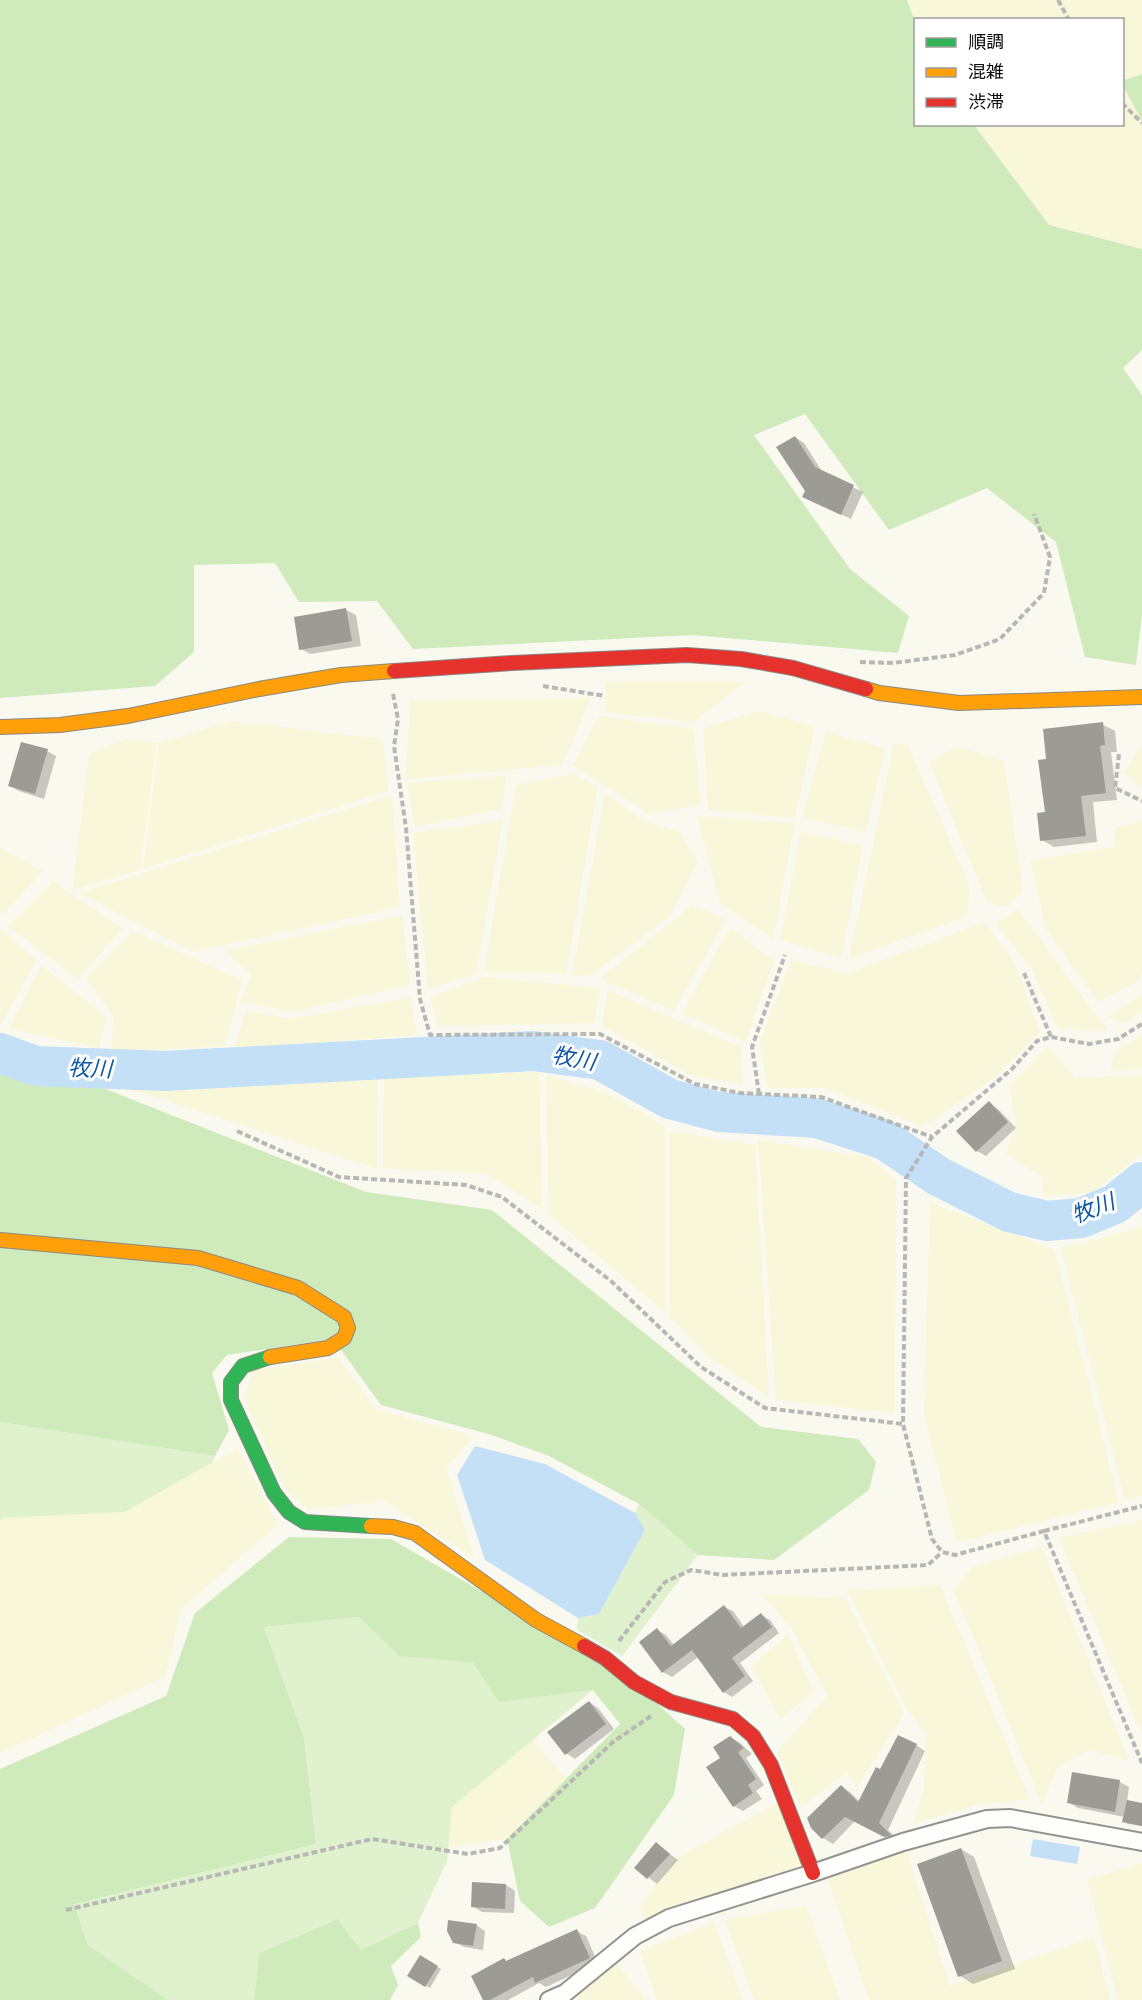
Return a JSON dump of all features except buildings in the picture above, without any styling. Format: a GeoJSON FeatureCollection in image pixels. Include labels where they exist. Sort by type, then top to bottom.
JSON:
{"type":"FeatureCollection","features":[{"type":"Feature","properties":{"kind":"street"},"geometry":{"type":"LineString","coordinates":[[0,727],[60,725],[128,716],[341,675],[687,655],[741,659],[794,668],[879,693],[959,703],[1142,697]]}},
{"type":"Feature","properties":{"kind":"street"},"geometry":{"type":"LineString","coordinates":[[0,1240],[198,1258],[298,1288],[344,1317],[348,1328],[344,1338],[328,1348],[260,1359],[243,1365],[231,1382],[231,1400],[274,1493],[281,1503],[289,1512],[305,1522],[393,1527],[415,1533],[536,1620],[605,1658],[634,1682],[671,1702],[733,1719],[753,1736],[771,1765],[813,1873]]}},
{"type":"Feature","properties":{"kind":"street"},"geometry":{"type":"LineString","coordinates":[[549,2000],[565,1993],[635,1936],[669,1918],[903,1842],[987,1819],[1010,1818],[1142,1842]]}},
{"type":"Feature","properties":{"kind":"path"},"geometry":{"type":"LineString","coordinates":[[1058,0],[1068,18]]}},
{"type":"Feature","properties":{"kind":"path"},"geometry":{"type":"LineString","coordinates":[[1124,105],[1142,123]]}},
{"type":"Feature","properties":{"kind":"path"},"geometry":{"type":"LineString","coordinates":[[859,662],[893,663],[955,655],[1000,639],[1044,593],[1050,557],[1034,513]]}},
{"type":"Feature","properties":{"kind":"path"},"geometry":{"type":"LineString","coordinates":[[388,671],[398,719],[394,746],[406,828],[420,999],[430,1035],[600,1034],[695,1084],[740,1093],[821,1097],[932,1137]]}},
{"type":"Feature","properties":{"kind":"path"},"geometry":{"type":"LineString","coordinates":[[1119,754],[1115,788],[1142,801]]}},
{"type":"Feature","properties":{"kind":"path"},"geometry":{"type":"LineString","coordinates":[[759,1094],[752,1047],[785,955]]}},
{"type":"Feature","properties":{"kind":"path"},"geometry":{"type":"LineString","coordinates":[[1024,973],[1051,1037]]}},
{"type":"Feature","properties":{"kind":"path"},"geometry":{"type":"LineString","coordinates":[[1142,1024],[1118,1039],[1089,1044],[1051,1037],[1037,1041],[1012,1069],[932,1137],[906,1178],[903,1424],[932,1539],[942,1552],[955,1555],[1142,1506]]}},
{"type":"Feature","properties":{"kind":"path"},"geometry":{"type":"LineString","coordinates":[[237,1131],[339,1177],[466,1185],[502,1197],[611,1281],[701,1367],[765,1408],[903,1424]]}},
{"type":"Feature","properties":{"kind":"path"},"geometry":{"type":"LineString","coordinates":[[1044,1531],[1142,1762]]}},
{"type":"Feature","properties":{"kind":"path"},"geometry":{"type":"LineString","coordinates":[[605,1658],[665,1582],[691,1570],[723,1575],[928,1565],[942,1552]]}},
{"type":"Feature","properties":{"kind":"path"},"geometry":{"type":"LineString","coordinates":[[66,1910],[372,1839],[468,1854],[500,1848],[613,1742],[671,1702]]}},
{"type":"Feature","properties":{"kind":"green space"},"geometry":{"type":"Polygon","coordinates":[[[0,0],[907,0],[914,19],[914,126],[975,126],[1049,225],[1142,249],[1142,350],[1123,368],[1142,395],[1142,614],[1136,665],[1085,657],[1056,542],[987,488],[889,530],[805,414],[754,435],[850,569],[909,616],[898,653],[692,635],[413,649],[377,601],[299,602],[275,563],[194,565],[194,652],[155,686],[0,698],[0,0]]]}},
{"type":"Feature","properties":{"kind":"green space"},"geometry":{"type":"Polygon","coordinates":[[[907,0],[1142,0],[1142,74],[1124,80],[1124,18],[914,19],[907,0]]]}},
{"type":"Feature","properties":{"kind":"green space"},"geometry":{"type":"Polygon","coordinates":[[[1142,74],[1142,121],[1124,88],[1124,80],[1142,74]]]}},
{"type":"Feature","properties":{"kind":"green space"},"geometry":{"type":"Polygon","coordinates":[[[1124,88],[1142,121],[1142,249],[1049,225],[975,126],[1124,126],[1124,88]]]}},
{"type":"Feature","properties":{"kind":"green space"},"geometry":{"type":"Polygon","coordinates":[[[606,682],[745,682],[694,722],[606,712],[606,682]]]}},
{"type":"Feature","properties":{"kind":"green space"},"geometry":{"type":"Polygon","coordinates":[[[591,698],[562,765],[406,779],[410,700],[591,698]]]}},
{"type":"Feature","properties":{"kind":"green space"},"geometry":{"type":"Polygon","coordinates":[[[759,711],[815,726],[795,818],[708,810],[703,728],[759,711]]]}},
{"type":"Feature","properties":{"kind":"green space"},"geometry":{"type":"Polygon","coordinates":[[[599,716],[694,729],[700,805],[649,814],[573,765],[599,716]]]}},
{"type":"Feature","properties":{"kind":"green space"},"geometry":{"type":"Polygon","coordinates":[[[230,721],[383,739],[388,791],[143,869],[159,743],[230,721]]]}},
{"type":"Feature","properties":{"kind":"green space"},"geometry":{"type":"Polygon","coordinates":[[[826,732],[885,748],[866,832],[802,818],[826,732]]]}},
{"type":"Feature","properties":{"kind":"green space"},"geometry":{"type":"Polygon","coordinates":[[[126,738],[157,743],[140,870],[72,890],[89,754],[126,738]]]}},
{"type":"Feature","properties":{"kind":"green space"},"geometry":{"type":"Polygon","coordinates":[[[894,744],[908,745],[969,885],[968,916],[849,959],[894,744]]]}},
{"type":"Feature","properties":{"kind":"green space"},"geometry":{"type":"Polygon","coordinates":[[[1142,745],[1142,789],[1141,789],[1125,772],[1142,745]]]}},
{"type":"Feature","properties":{"kind":"green space"},"geometry":{"type":"Polygon","coordinates":[[[957,746],[1004,761],[1023,892],[1005,908],[987,902],[929,762],[957,746]]]}},
{"type":"Feature","properties":{"kind":"green space"},"geometry":{"type":"Polygon","coordinates":[[[572,774],[598,786],[566,974],[484,972],[516,785],[572,774]]]}},
{"type":"Feature","properties":{"kind":"green space"},"geometry":{"type":"Polygon","coordinates":[[[506,776],[502,809],[415,827],[407,783],[506,776]]]}},
{"type":"Feature","properties":{"kind":"green space"},"geometry":{"type":"Polygon","coordinates":[[[605,793],[642,820],[681,833],[698,863],[670,916],[591,975],[572,976],[605,793]]]}},
{"type":"Feature","properties":{"kind":"green space"},"geometry":{"type":"Polygon","coordinates":[[[392,795],[400,907],[193,952],[79,893],[392,795]]]}},
{"type":"Feature","properties":{"kind":"green space"},"geometry":{"type":"Polygon","coordinates":[[[697,816],[795,823],[773,939],[720,903],[697,816]]]}},
{"type":"Feature","properties":{"kind":"green space"},"geometry":{"type":"Polygon","coordinates":[[[503,820],[476,974],[428,989],[413,833],[503,820]]]}},
{"type":"Feature","properties":{"kind":"green space"},"geometry":{"type":"Polygon","coordinates":[[[1142,821],[1142,972],[1139,981],[1098,1002],[1046,929],[1030,860],[1114,847],[1116,827],[1142,821]]]}},
{"type":"Feature","properties":{"kind":"green space"},"geometry":{"type":"Polygon","coordinates":[[[801,832],[863,845],[841,958],[780,940],[801,832]]]}},
{"type":"Feature","properties":{"kind":"green space"},"geometry":{"type":"Polygon","coordinates":[[[0,847],[43,871],[4,914],[0,911],[0,847]]]}},
{"type":"Feature","properties":{"kind":"green space"},"geometry":{"type":"Polygon","coordinates":[[[53,881],[123,928],[78,979],[8,926],[53,881]]]}},
{"type":"Feature","properties":{"kind":"green space"},"geometry":{"type":"Polygon","coordinates":[[[692,905],[726,919],[674,1011],[600,979],[692,905]]]}},
{"type":"Feature","properties":{"kind":"green space"},"geometry":{"type":"Polygon","coordinates":[[[1018,909],[1108,1031],[1058,1029],[1032,970],[995,923],[1018,909]]]}},
{"type":"Feature","properties":{"kind":"green space"},"geometry":{"type":"Polygon","coordinates":[[[402,915],[410,985],[294,1012],[240,1002],[251,974],[224,951],[402,915]]]}},
{"type":"Feature","properties":{"kind":"green space"},"geometry":{"type":"Polygon","coordinates":[[[985,922],[1015,964],[1040,1032],[997,1076],[923,1127],[825,1088],[768,1088],[759,1044],[791,960],[848,973],[985,922]]]}},
{"type":"Feature","properties":{"kind":"green space"},"geometry":{"type":"Polygon","coordinates":[[[0,928],[36,960],[1,1025],[0,1025],[0,928]]]}},
{"type":"Feature","properties":{"kind":"green space"},"geometry":{"type":"Polygon","coordinates":[[[730,928],[774,960],[746,1042],[682,1013],[730,928]]]}},
{"type":"Feature","properties":{"kind":"green space"},"geometry":{"type":"Polygon","coordinates":[[[133,931],[242,980],[225,1046],[112,1053],[113,1016],[86,978],[133,931]]]}},
{"type":"Feature","properties":{"kind":"green space"},"geometry":{"type":"Polygon","coordinates":[[[41,965],[107,1017],[99,1048],[9,1029],[41,965]]]}},
{"type":"Feature","properties":{"kind":"green space"},"geometry":{"type":"Polygon","coordinates":[[[485,977],[601,988],[594,1023],[438,1026],[430,997],[485,977]]]}},
{"type":"Feature","properties":{"kind":"green space"},"geometry":{"type":"Polygon","coordinates":[[[608,990],[741,1047],[743,1084],[692,1076],[602,1026],[608,990]]]}},
{"type":"Feature","properties":{"kind":"green space"},"geometry":{"type":"Polygon","coordinates":[[[1142,994],[1142,1012],[1124,1024],[1108,1017],[1142,994]]]}},
{"type":"Feature","properties":{"kind":"green space"},"geometry":{"type":"Polygon","coordinates":[[[410,997],[417,1035],[234,1049],[246,1010],[290,1019],[410,997]]]}},
{"type":"Feature","properties":{"kind":"green space"},"geometry":{"type":"Polygon","coordinates":[[[1142,1035],[1142,1069],[1110,1071],[1116,1051],[1142,1035]]]}},
{"type":"Feature","properties":{"kind":"green space"},"geometry":{"type":"Polygon","coordinates":[[[1047,1046],[1076,1078],[1142,1075],[1142,1154],[1093,1192],[1044,1197],[1042,1177],[1006,1154],[1016,1123],[1009,1086],[1047,1046]]]}},
{"type":"Feature","properties":{"kind":"green space"},"geometry":{"type":"Polygon","coordinates":[[[0,1071],[93,1084],[366,1192],[492,1210],[761,1427],[858,1439],[876,1462],[869,1490],[774,1560],[698,1555],[639,1504],[549,1456],[492,1435],[381,1405],[333,1339],[227,1355],[212,1373],[229,1430],[215,1456],[0,1422],[0,1071]]]}},
{"type":"Feature","properties":{"kind":"green space"},"geometry":{"type":"Polygon","coordinates":[[[539,1072],[542,1209],[487,1174],[383,1168],[384,1077],[539,1072]]]}},
{"type":"Feature","properties":{"kind":"green space"},"geometry":{"type":"Polygon","coordinates":[[[546,1075],[607,1093],[665,1126],[665,1312],[549,1215],[546,1075]]]}},
{"type":"Feature","properties":{"kind":"green space"},"geometry":{"type":"Polygon","coordinates":[[[377,1076],[377,1169],[127,1088],[377,1076]]]}},
{"type":"Feature","properties":{"kind":"green space"},"geometry":{"type":"Polygon","coordinates":[[[670,1131],[755,1145],[769,1398],[708,1356],[670,1317],[670,1131]]]}},
{"type":"Feature","properties":{"kind":"green space"},"geometry":{"type":"Polygon","coordinates":[[[758,1140],[868,1157],[896,1180],[895,1413],[776,1400],[758,1140]]]}},
{"type":"Feature","properties":{"kind":"green space"},"geometry":{"type":"Polygon","coordinates":[[[930,1203],[1054,1249],[1119,1502],[957,1543],[924,1415],[930,1203]]]}},
{"type":"Feature","properties":{"kind":"green space"},"geometry":{"type":"Polygon","coordinates":[[[1142,1227],[1142,1496],[1125,1500],[1061,1248],[1142,1227]]]}},
{"type":"Feature","properties":{"kind":"green space"},"geometry":{"type":"Polygon","coordinates":[[[338,1357],[376,1409],[474,1436],[446,1468],[474,1558],[384,1501],[308,1510],[285,1489],[244,1398],[252,1371],[338,1357]]]}},
{"type":"Feature","properties":{"kind":"green space"},"geometry":{"type":"Polygon","coordinates":[[[0,1422],[215,1456],[213,1462],[125,1512],[3,1518],[0,1521],[0,1422]]]}},
{"type":"Feature","properties":{"kind":"green space"},"geometry":{"type":"Polygon","coordinates":[[[238,1448],[278,1525],[181,1609],[165,1677],[0,1753],[0,1521],[3,1518],[125,1512],[238,1448]]]}},
{"type":"Feature","properties":{"kind":"green space"},"geometry":{"type":"Polygon","coordinates":[[[639,1504],[698,1555],[622,1656],[577,1630],[578,1618],[599,1614],[645,1530],[635,1513],[639,1504]]]}},
{"type":"Feature","properties":{"kind":"green space"},"geometry":{"type":"Polygon","coordinates":[[[1142,1520],[1142,1735],[1059,1538],[1142,1520]]]}},
{"type":"Feature","properties":{"kind":"green space"},"geometry":{"type":"Polygon","coordinates":[[[289,1537],[391,1539],[623,1673],[685,1729],[674,1795],[595,1908],[549,1927],[520,1901],[507,1839],[620,1724],[593,1690],[499,1702],[473,1663],[399,1656],[359,1617],[264,1627],[304,1738],[316,1844],[74,1904],[88,1945],[168,2000],[0,2000],[0,1769],[166,1696],[195,1613],[289,1537]]]}},
{"type":"Feature","properties":{"kind":"green space"},"geometry":{"type":"Polygon","coordinates":[[[1042,1547],[1129,1761],[1088,1750],[1057,1769],[1042,1804],[954,1590],[972,1567],[1042,1547]]]}},
{"type":"Feature","properties":{"kind":"green space"},"geometry":{"type":"Polygon","coordinates":[[[940,1585],[1030,1799],[978,1805],[913,1824],[924,1787],[926,1734],[907,1709],[847,1590],[940,1585]]]}},
{"type":"Feature","properties":{"kind":"green space"},"geometry":{"type":"Polygon","coordinates":[[[762,1594],[845,1598],[904,1713],[857,1788],[847,1772],[801,1808],[777,1752],[827,1696],[793,1631],[762,1594]]]}},
{"type":"Feature","properties":{"kind":"green space"},"geometry":{"type":"Polygon","coordinates":[[[359,1617],[399,1656],[473,1663],[499,1701],[593,1690],[452,1807],[447,1861],[418,1923],[361,1950],[336,1919],[259,1953],[254,2000],[168,2000],[88,1945],[74,1903],[316,1844],[304,1738],[264,1627],[359,1617]]]}},
{"type":"Feature","properties":{"kind":"green space"},"geometry":{"type":"Polygon","coordinates":[[[788,1635],[814,1692],[780,1719],[751,1666],[788,1635]]]}},
{"type":"Feature","properties":{"kind":"green space"},"geometry":{"type":"Polygon","coordinates":[[[533,1740],[566,1778],[507,1839],[448,1848],[452,1807],[533,1740]]]}},
{"type":"Feature","properties":{"kind":"green space"},"geometry":{"type":"Polygon","coordinates":[[[777,1803],[803,1865],[645,1921],[640,1906],[676,1858],[777,1803]]]}},
{"type":"Feature","properties":{"kind":"green space"},"geometry":{"type":"Polygon","coordinates":[[[906,1850],[950,1986],[1094,1937],[1110,2000],[869,2000],[828,1880],[906,1850]]]}},
{"type":"Feature","properties":{"kind":"green space"},"geometry":{"type":"Polygon","coordinates":[[[1142,1863],[1142,2000],[1118,2000],[1087,1879],[1142,1863]]]}},
{"type":"Feature","properties":{"kind":"green space"},"geometry":{"type":"Polygon","coordinates":[[[806,1905],[840,2000],[754,2000],[725,1920],[806,1905]]]}},
{"type":"Feature","properties":{"kind":"green space"},"geometry":{"type":"Polygon","coordinates":[[[337,1919],[361,1950],[418,1923],[421,1937],[391,1966],[398,1985],[390,2000],[254,2000],[259,1953],[337,1919]]]}},
{"type":"Feature","properties":{"kind":"green space"},"geometry":{"type":"Polygon","coordinates":[[[714,1922],[743,2000],[657,2000],[640,1951],[714,1922]]]}},
{"type":"Feature","properties":{"kind":"green space"},"geometry":{"type":"Polygon","coordinates":[[[616,1962],[645,2000],[578,2000],[576,1993],[616,1962]]]}},
{"type":"Feature","properties":{"kind":"water"},"geometry":{"type":"Polygon","coordinates":[[[475,1446],[545,1464],[635,1513],[645,1530],[599,1614],[578,1618],[485,1560],[457,1475],[475,1446]]]}},
{"type":"Feature","properties":{"kind":"water"},"geometry":{"type":"Polygon","coordinates":[[[1033,1839],[1080,1847],[1077,1864],[1030,1856],[1033,1839]]]}},
{"type":"Feature","properties":{"kind":"waterway","name":"牧川"},"geometry":{"type":"LineString","coordinates":[[0,1053],[36,1066],[165,1071],[533,1051],[600,1060],[670,1099],[719,1112],[817,1118],[885,1140],[938,1176],[1009,1212],[1047,1221],[1081,1218],[1115,1204],[1142,1182]]}},
{"type":"Feature","properties":{"kind":"traffic: fast"},"geometry":{"type":"LineString","coordinates":[[270,1357],[243,1366],[231,1382],[231,1400],[274,1493],[289,1512],[305,1522],[371,1526]]}},
{"type":"Feature","properties":{"kind":"traffic: slow"},"geometry":{"type":"LineString","coordinates":[[0,727],[60,725],[128,716],[341,675],[394,671]]}},
{"type":"Feature","properties":{"kind":"traffic: slow"},"geometry":{"type":"LineString","coordinates":[[866,689],[879,693],[959,703],[1142,697]]}},
{"type":"Feature","properties":{"kind":"traffic: slow"},"geometry":{"type":"LineString","coordinates":[[0,1240],[198,1258],[298,1288],[344,1317],[348,1328],[344,1338],[328,1348],[270,1357]]}},
{"type":"Feature","properties":{"kind":"traffic: slow"},"geometry":{"type":"LineString","coordinates":[[371,1526],[393,1527],[415,1533],[536,1620],[584,1646]]}},
{"type":"Feature","properties":{"kind":"traffic: jam"},"geometry":{"type":"LineString","coordinates":[[394,671],[687,655],[741,659],[793,668],[866,689]]}},
{"type":"Feature","properties":{"kind":"traffic: jam"},"geometry":{"type":"LineString","coordinates":[[584,1646],[605,1658],[634,1682],[671,1702],[733,1719],[753,1736],[771,1765],[813,1873]]}}]}
